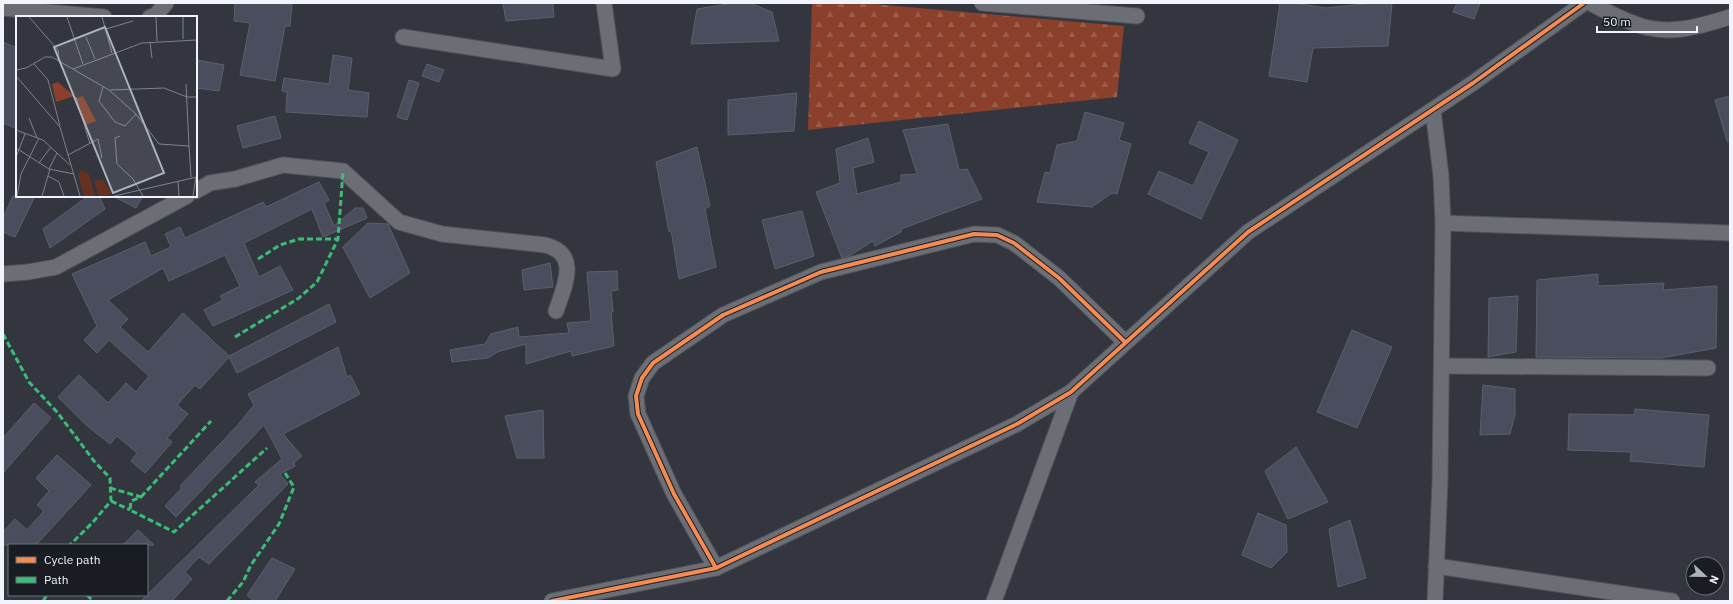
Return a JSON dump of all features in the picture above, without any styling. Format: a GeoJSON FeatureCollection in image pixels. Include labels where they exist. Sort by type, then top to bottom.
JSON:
{"type":"FeatureCollection","features":[{"type":"Feature","properties":{"kind":"street"},"geometry":{"type":"LineString","coordinates":[[153,16],[156,15],[166,3]]}},
{"type":"Feature","properties":{"kind":"street"},"geometry":{"type":"LineString","coordinates":[[403,37],[613,69],[604,3]]}},
{"type":"Feature","properties":{"kind":"street"},"geometry":{"type":"LineString","coordinates":[[982,3],[1137,16]]}},
{"type":"Feature","properties":{"kind":"street"},"geometry":{"type":"LineString","coordinates":[[552,601],[716,568],[1017,424],[1071,392],[1248,232],[1433,110],[1584,3]]}},
{"type":"Feature","properties":{"kind":"street"},"geometry":{"type":"LineString","coordinates":[[1590,3],[1634,24],[1662,30],[1692,28],[1730,17]]}},
{"type":"Feature","properties":{"kind":"street"},"geometry":{"type":"LineString","coordinates":[[3,8],[93,16]]}},
{"type":"Feature","properties":{"kind":"street"},"geometry":{"type":"LineString","coordinates":[[1433,110],[1441,176],[1443,223],[1440,481],[1435,601]]}},
{"type":"Feature","properties":{"kind":"street"},"geometry":{"type":"LineString","coordinates":[[197,190],[210,183],[235,179],[283,165],[344,171],[399,222],[442,234],[545,245],[561,252],[566,259],[567,280],[556,311]]}},
{"type":"Feature","properties":{"kind":"street"},"geometry":{"type":"LineString","coordinates":[[3,274],[28,272],[56,267],[184,197]]}},
{"type":"Feature","properties":{"kind":"street"},"geometry":{"type":"LineString","coordinates":[[1443,223],[1730,233]]}},
{"type":"Feature","properties":{"kind":"street"},"geometry":{"type":"LineString","coordinates":[[716,568],[674,494],[638,414],[636,396],[642,378],[653,363],[723,315],[821,272],[974,234],[997,235],[1014,243],[1059,278],[1125,342]]}},
{"type":"Feature","properties":{"kind":"street"},"geometry":{"type":"LineString","coordinates":[[1442,366],[1708,368]]}},
{"type":"Feature","properties":{"kind":"street"},"geometry":{"type":"LineString","coordinates":[[994,601],[1071,392]]}},
{"type":"Feature","properties":{"kind":"street"},"geometry":{"type":"LineString","coordinates":[[1436,566],[1672,601]]}},
{"type":"Feature","properties":{"kind":"green space"},"geometry":{"type":"Polygon","coordinates":[[[812,3],[863,3],[1124,26],[1117,97],[808,130],[812,3]]]}},
{"type":"Feature","properties":{"kind":"building"},"geometry":{"type":"Polygon","coordinates":[[[235,3],[292,4],[290,26],[285,26],[275,81],[240,75],[250,23],[234,21],[235,3]]]}},
{"type":"Feature","properties":{"kind":"building"},"geometry":{"type":"Polygon","coordinates":[[[503,3],[553,3],[554,17],[506,21],[503,3]]]}},
{"type":"Feature","properties":{"kind":"building"},"geometry":{"type":"Polygon","coordinates":[[[735,3],[750,3],[772,12],[779,41],[691,44],[697,9],[735,3]]]}},
{"type":"Feature","properties":{"kind":"building"},"geometry":{"type":"Polygon","coordinates":[[[1280,3],[1294,3],[1326,8],[1373,3],[1392,3],[1388,46],[1313,48],[1307,82],[1269,76],[1280,3]]]}},
{"type":"Feature","properties":{"kind":"building"},"geometry":{"type":"Polygon","coordinates":[[[1457,3],[1480,3],[1474,19],[1453,12],[1457,3]]]}},
{"type":"Feature","properties":{"kind":"building"},"geometry":{"type":"Polygon","coordinates":[[[3,42],[16,48],[16,129],[3,123],[3,42]]]}},
{"type":"Feature","properties":{"kind":"building"},"geometry":{"type":"Polygon","coordinates":[[[333,55],[352,58],[348,90],[369,93],[367,117],[286,112],[287,92],[282,91],[284,78],[329,84],[333,55]]]}},
{"type":"Feature","properties":{"kind":"building"},"geometry":{"type":"Polygon","coordinates":[[[198,60],[224,65],[219,91],[197,88],[198,60]]]}},
{"type":"Feature","properties":{"kind":"building"},"geometry":{"type":"Polygon","coordinates":[[[427,64],[444,70],[439,82],[422,76],[427,64]]]}},
{"type":"Feature","properties":{"kind":"building"},"geometry":{"type":"Polygon","coordinates":[[[409,80],[419,83],[407,120],[397,117],[409,80]]]}},
{"type":"Feature","properties":{"kind":"building"},"geometry":{"type":"Polygon","coordinates":[[[797,93],[794,131],[728,135],[728,100],[797,93]]]}},
{"type":"Feature","properties":{"kind":"building"},"geometry":{"type":"Polygon","coordinates":[[[1730,96],[1730,141],[1727,141],[1715,100],[1730,96]]]}},
{"type":"Feature","properties":{"kind":"building"},"geometry":{"type":"Polygon","coordinates":[[[1085,112],[1124,123],[1119,140],[1131,144],[1117,194],[1112,193],[1092,207],[1037,202],[1045,172],[1050,173],[1057,145],[1077,141],[1085,112]]]}},
{"type":"Feature","properties":{"kind":"building"},"geometry":{"type":"Polygon","coordinates":[[[275,116],[281,138],[243,148],[237,126],[275,116]]]}},
{"type":"Feature","properties":{"kind":"building"},"geometry":{"type":"Polygon","coordinates":[[[1199,121],[1238,140],[1201,219],[1148,194],[1159,171],[1193,186],[1209,152],[1189,143],[1199,121]]]}},
{"type":"Feature","properties":{"kind":"building"},"geometry":{"type":"Polygon","coordinates":[[[948,124],[959,170],[967,169],[982,199],[901,229],[901,232],[875,246],[873,241],[849,256],[842,258],[816,192],[840,183],[836,149],[868,138],[874,162],[853,168],[857,194],[901,182],[901,175],[917,174],[903,130],[948,124]]]}},
{"type":"Feature","properties":{"kind":"building"},"geometry":{"type":"Polygon","coordinates":[[[697,147],[710,206],[705,209],[716,267],[679,279],[671,230],[669,232],[656,162],[697,147]]]}},
{"type":"Feature","properties":{"kind":"building"},"geometry":{"type":"Polygon","coordinates":[[[319,182],[329,200],[324,203],[334,226],[355,208],[363,208],[367,218],[323,237],[312,209],[244,243],[259,277],[280,266],[293,290],[213,326],[204,310],[223,300],[220,296],[240,286],[225,255],[169,281],[163,268],[108,300],[128,319],[120,327],[148,352],[183,313],[229,356],[329,304],[336,322],[237,373],[229,357],[200,389],[195,385],[177,405],[188,414],[167,438],[172,442],[145,473],[131,461],[137,453],[117,436],[110,444],[85,424],[58,397],[79,375],[108,403],[126,383],[136,392],[149,376],[109,340],[97,353],[84,340],[97,326],[72,274],[145,242],[151,256],[171,247],[165,234],[180,227],[185,238],[263,202],[266,207],[319,182]]]}},
{"type":"Feature","properties":{"kind":"building"},"geometry":{"type":"Polygon","coordinates":[[[13,196],[35,197],[15,237],[3,232],[3,218],[13,196]]]}},
{"type":"Feature","properties":{"kind":"building"},"geometry":{"type":"Polygon","coordinates":[[[87,197],[99,197],[105,209],[50,248],[43,229],[87,197]]]}},
{"type":"Feature","properties":{"kind":"building"},"geometry":{"type":"Polygon","coordinates":[[[115,197],[142,197],[136,208],[115,197]]]}},
{"type":"Feature","properties":{"kind":"building"},"geometry":{"type":"Polygon","coordinates":[[[802,211],[814,256],[775,269],[762,220],[802,211]]]}},
{"type":"Feature","properties":{"kind":"building"},"geometry":{"type":"Polygon","coordinates":[[[368,223],[388,224],[410,273],[370,298],[343,247],[368,223]]]}},
{"type":"Feature","properties":{"kind":"building"},"geometry":{"type":"Polygon","coordinates":[[[550,263],[553,287],[524,290],[522,270],[550,263]]]}},
{"type":"Feature","properties":{"kind":"building"},"geometry":{"type":"Polygon","coordinates":[[[617,271],[618,290],[611,291],[614,346],[572,356],[571,351],[526,364],[526,344],[497,352],[488,358],[452,362],[450,350],[485,344],[491,334],[518,327],[519,337],[569,333],[567,323],[591,321],[587,272],[617,271]]]}},
{"type":"Feature","properties":{"kind":"building"},"geometry":{"type":"Polygon","coordinates":[[[1598,274],[1598,286],[1664,283],[1663,290],[1717,286],[1716,348],[1661,358],[1536,357],[1537,280],[1598,274]]]}},
{"type":"Feature","properties":{"kind":"building"},"geometry":{"type":"Polygon","coordinates":[[[1518,296],[1516,352],[1488,357],[1489,298],[1518,296]]]}},
{"type":"Feature","properties":{"kind":"building"},"geometry":{"type":"Polygon","coordinates":[[[1352,330],[1392,347],[1357,428],[1317,412],[1352,330]]]}},
{"type":"Feature","properties":{"kind":"building"},"geometry":{"type":"Polygon","coordinates":[[[338,347],[347,377],[350,375],[360,394],[283,434],[302,456],[294,463],[295,466],[280,474],[288,484],[209,564],[199,557],[185,572],[192,579],[172,601],[141,601],[148,596],[148,594],[261,483],[258,485],[255,482],[282,459],[264,425],[176,517],[165,506],[182,488],[180,486],[237,426],[254,405],[248,394],[338,347]]]}},
{"type":"Feature","properties":{"kind":"building"},"geometry":{"type":"Polygon","coordinates":[[[1483,385],[1515,389],[1515,414],[1510,434],[1480,435],[1483,385]]]}},
{"type":"Feature","properties":{"kind":"building"},"geometry":{"type":"Polygon","coordinates":[[[34,403],[51,418],[3,473],[3,438],[34,403]]]}},
{"type":"Feature","properties":{"kind":"building"},"geometry":{"type":"Polygon","coordinates":[[[1635,409],[1709,415],[1704,467],[1630,461],[1631,452],[1568,450],[1569,414],[1634,415],[1635,409]]]}},
{"type":"Feature","properties":{"kind":"building"},"geometry":{"type":"Polygon","coordinates":[[[543,410],[544,458],[517,458],[505,416],[543,410]]]}},
{"type":"Feature","properties":{"kind":"building"},"geometry":{"type":"Polygon","coordinates":[[[1296,447],[1328,502],[1288,519],[1265,471],[1296,447]]]}},
{"type":"Feature","properties":{"kind":"building"},"geometry":{"type":"Polygon","coordinates":[[[57,455],[91,485],[37,544],[3,545],[3,532],[15,519],[27,530],[44,511],[37,505],[49,491],[36,478],[57,455]]]}},
{"type":"Feature","properties":{"kind":"building"},"geometry":{"type":"Polygon","coordinates":[[[1258,513],[1286,525],[1287,552],[1271,568],[1242,555],[1258,513]]]}},
{"type":"Feature","properties":{"kind":"building"},"geometry":{"type":"Polygon","coordinates":[[[1350,520],[1366,578],[1338,587],[1329,529],[1350,520]]]}},
{"type":"Feature","properties":{"kind":"building"},"geometry":{"type":"Polygon","coordinates":[[[138,530],[154,545],[148,544],[124,544],[138,530]]]}},
{"type":"Feature","properties":{"kind":"building"},"geometry":{"type":"Polygon","coordinates":[[[272,558],[295,569],[275,601],[254,601],[247,595],[272,558]]]}},
{"type":"Feature","properties":{"kind":"marked path"},"geometry":{"type":"LineString","coordinates":[[235,337],[299,298],[317,282],[338,239],[343,171]]}},
{"type":"Feature","properties":{"kind":"marked path"},"geometry":{"type":"LineString","coordinates":[[258,259],[280,245],[299,239],[338,239]]}},
{"type":"Feature","properties":{"kind":"marked path"},"geometry":{"type":"LineString","coordinates":[[3,334],[29,382],[57,412],[94,461],[110,478],[111,501],[71,544]]}},
{"type":"Feature","properties":{"kind":"marked path"},"geometry":{"type":"LineString","coordinates":[[141,497],[211,421]]}},
{"type":"Feature","properties":{"kind":"marked path"},"geometry":{"type":"LineString","coordinates":[[110,488],[141,497],[131,501],[130,510],[174,532],[267,448]]}},
{"type":"Feature","properties":{"kind":"marked path"},"geometry":{"type":"LineString","coordinates":[[227,601],[243,582],[251,565],[279,524],[294,487],[285,473]]}},
{"type":"Feature","properties":{"kind":"marked path"},"geometry":{"type":"LineString","coordinates":[[111,501],[130,510]]}},
{"type":"Feature","properties":{"kind":"marked path"},"geometry":{"type":"LineString","coordinates":[[43,601],[46,596]]}},
{"type":"Feature","properties":{"kind":"marked path"},"geometry":{"type":"LineString","coordinates":[[88,596],[93,601]]}},
{"type":"Feature","properties":{"kind":"cycle path"},"geometry":{"type":"LineString","coordinates":[[552,601],[716,568],[1017,424],[1071,392],[1248,232],[1473,83],[1584,3]]}},
{"type":"Feature","properties":{"kind":"cycle path"},"geometry":{"type":"LineString","coordinates":[[716,568],[674,494],[638,414],[636,396],[642,378],[653,363],[723,315],[821,272],[974,234],[997,235],[1014,243],[1059,278],[1125,342]]}}]}
